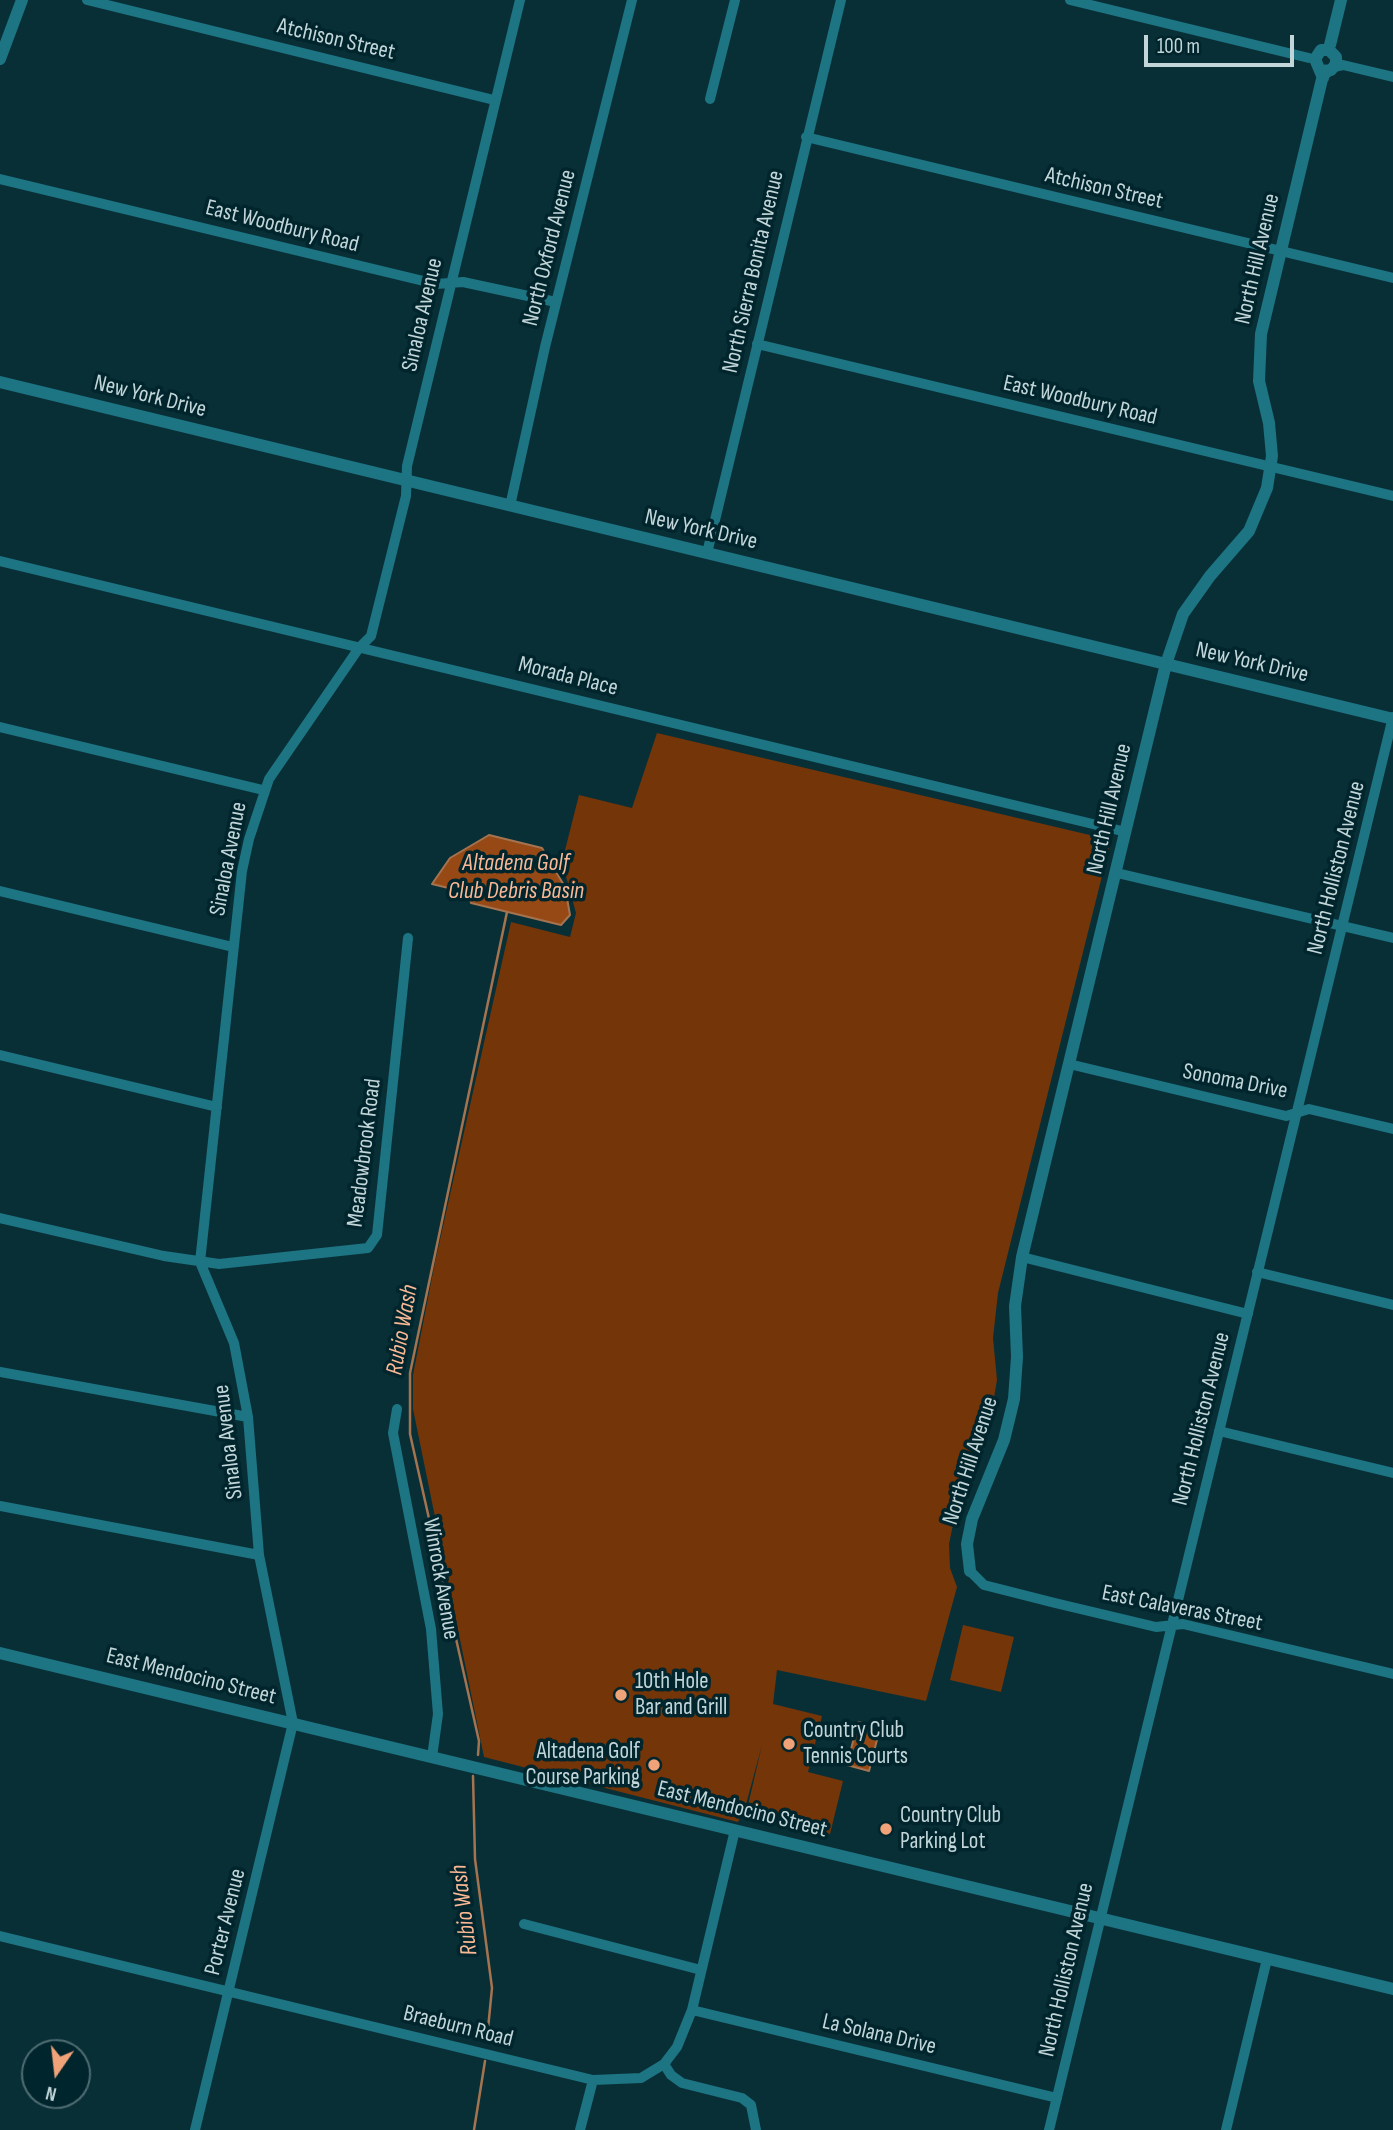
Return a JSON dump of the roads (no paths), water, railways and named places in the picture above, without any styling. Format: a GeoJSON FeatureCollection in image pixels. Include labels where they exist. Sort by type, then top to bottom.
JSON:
{"type":"FeatureCollection","features":[{"type":"Feature","properties":{"kind":"street"},"geometry":{"type":"LineString","coordinates":[[0,59],[22,0]]}},
{"type":"Feature","properties":{"kind":"street","name":"Atchison Street"},"geometry":{"type":"LineString","coordinates":[[87,0],[494,100]]}},
{"type":"Feature","properties":{"kind":"street","name":"Sinaloa Avenue"},"geometry":{"type":"LineString","coordinates":[[293,1723],[259,1555],[248,1417],[234,1343],[200,1262],[233,947],[246,850],[263,790],[359,648],[371,636],[406,496],[405,480],[450,282],[520,0]]}},
{"type":"Feature","properties":{"kind":"street","name":"North Oxford Avenue"},"geometry":{"type":"LineString","coordinates":[[510,506],[556,302],[632,0]]}},
{"type":"Feature","properties":{"kind":"street"},"geometry":{"type":"LineString","coordinates":[[710,99],[735,0]]}},
{"type":"Feature","properties":{"kind":"street","name":"North Sierra Bonita Avenue"},"geometry":{"type":"LineString","coordinates":[[707,553],[841,0]]}},
{"type":"Feature","properties":{"kind":"street"},"geometry":{"type":"LineString","coordinates":[[1070,0],[1393,77]]}},
{"type":"Feature","properties":{"kind":"street","name":"North Hill Avenue"},"geometry":{"type":"LineString","coordinates":[[970,1571],[967,1544],[972,1519],[1004,1440],[1014,1399],[1017,1357],[1015,1306],[1023,1256],[1166,664],[1183,614],[1192,598],[1249,531],[1261,509],[1271,466],[1269,423],[1258,359],[1261,334],[1341,0]]}},
{"type":"Feature","properties":{"kind":"street","name":"Atchison Street"},"geometry":{"type":"LineString","coordinates":[[806,137],[1393,278]]}},
{"type":"Feature","properties":{"kind":"street","name":"East Woodbury Road"},"geometry":{"type":"LineString","coordinates":[[0,179],[436,284],[463,282],[556,302]]}},
{"type":"Feature","properties":{"kind":"street","name":"East Woodbury Road"},"geometry":{"type":"LineString","coordinates":[[757,344],[1393,496]]}},
{"type":"Feature","properties":{"kind":"street","name":"New York Drive"},"geometry":{"type":"LineString","coordinates":[[0,382],[1393,718]]}},
{"type":"Feature","properties":{"kind":"street","name":"Morada Place"},"geometry":{"type":"LineString","coordinates":[[0,561],[1126,832]]}},
{"type":"Feature","properties":{"kind":"street","name":"North Holliston Avenue"},"geometry":{"type":"LineString","coordinates":[[1049,2130],[1393,718]]}},
{"type":"Feature","properties":{"kind":"street"},"geometry":{"type":"LineString","coordinates":[[0,727],[263,790]]}},
{"type":"Feature","properties":{"kind":"street"},"geometry":{"type":"LineString","coordinates":[[1117,873],[1393,938]]}},
{"type":"Feature","properties":{"kind":"street"},"geometry":{"type":"LineString","coordinates":[[0,891],[233,947]]}},
{"type":"Feature","properties":{"kind":"street","name":"Meadowbrook Road"},"geometry":{"type":"LineString","coordinates":[[0,1217],[164,1256],[219,1264],[368,1248],[377,1235],[408,938]]}},
{"type":"Feature","properties":{"kind":"street"},"geometry":{"type":"LineString","coordinates":[[0,1055],[217,1107]]}},
{"type":"Feature","properties":{"kind":"street","name":"Sonoma Drive"},"geometry":{"type":"LineString","coordinates":[[1069,1064],[1286,1116],[1309,1109],[1393,1129]]}},
{"type":"Feature","properties":{"kind":"street"},"geometry":{"type":"LineString","coordinates":[[1023,1256],[1248,1314]]}},
{"type":"Feature","properties":{"kind":"street"},"geometry":{"type":"LineString","coordinates":[[1257,1272],[1393,1305]]}},
{"type":"Feature","properties":{"kind":"street"},"geometry":{"type":"LineString","coordinates":[[0,1372],[248,1417]]}},
{"type":"Feature","properties":{"kind":"street","name":"Winrock Avenue"},"geometry":{"type":"LineString","coordinates":[[397,1409],[393,1433],[431,1629],[438,1714],[432,1757]]}},
{"type":"Feature","properties":{"kind":"street"},"geometry":{"type":"LineString","coordinates":[[1219,1431],[1393,1472]]}},
{"type":"Feature","properties":{"kind":"street"},"geometry":{"type":"LineString","coordinates":[[0,1506],[259,1555]]}},
{"type":"Feature","properties":{"kind":"street","name":"East Calaveras Street"},"geometry":{"type":"LineString","coordinates":[[970,1571],[984,1585],[1156,1627],[1183,1625],[1393,1674]]}},
{"type":"Feature","properties":{"kind":"street","name":"East Mendocino Street"},"geometry":{"type":"LineString","coordinates":[[0,1653],[1393,1989]]}},
{"type":"Feature","properties":{"kind":"street","name":"Porter Avenue"},"geometry":{"type":"LineString","coordinates":[[195,2130],[293,1723]]}},
{"type":"Feature","properties":{"kind":"street"},"geometry":{"type":"LineString","coordinates":[[735,1830],[692,2010],[677,2047],[664,2064],[671,2075],[682,2083],[742,2098],[751,2105],[756,2130]]}},
{"type":"Feature","properties":{"kind":"street"},"geometry":{"type":"LineString","coordinates":[[524,1924],[701,1970]]}},
{"type":"Feature","properties":{"kind":"street","name":"Braeburn Road"},"geometry":{"type":"LineString","coordinates":[[0,1936],[593,2080],[641,2078],[664,2064]]}},
{"type":"Feature","properties":{"kind":"street"},"geometry":{"type":"LineString","coordinates":[[1226,2130],[1267,1959]]}},
{"type":"Feature","properties":{"kind":"street","name":"La Solana Drive"},"geometry":{"type":"LineString","coordinates":[[692,2010],[1057,2098]]}},
{"type":"Feature","properties":{"kind":"street"},"geometry":{"type":"LineString","coordinates":[[580,2130],[593,2080]]}},
{"type":"Feature","properties":{"kind":"water","name":"Altadena Golf Club Debris Basin"},"geometry":{"type":"Polygon","coordinates":[[[489,835],[542,848],[565,887],[570,915],[561,925],[471,903],[469,893],[432,884],[450,858],[489,835]]]}},
{"type":"Feature","properties":{"kind":"water"},"geometry":{"type":"Polygon","coordinates":[[[858,1722],[880,1728],[869,1771],[847,1765],[858,1722]]]}},
{"type":"Feature","properties":{"kind":"waterway","name":"Rubio Wash"},"geometry":{"type":"LineString","coordinates":[[478,1755],[479,1741],[410,1434],[410,1373],[507,912]]}},
{"type":"Feature","properties":{"kind":"waterway","name":"Rubio Wash"},"geometry":{"type":"LineString","coordinates":[[473,1776],[475,1859],[492,1988],[487,2039]]}},
{"type":"Feature","properties":{"kind":"waterway","name":"Rubio Wash"},"geometry":{"type":"LineString","coordinates":[[474,2130],[485,2061]]}},
{"type":"Feature","properties":{"kind":"place","name":"10th Hole Bar and Grill"},"geometry":{"type":"Point","coordinates":[621,1695]}},
{"type":"Feature","properties":{"kind":"place","name":"Country Club Tennis Courts"},"geometry":{"type":"Point","coordinates":[789,1744]}},
{"type":"Feature","properties":{"kind":"place","name":"Altadena Golf Course Parking"},"geometry":{"type":"Point","coordinates":[654,1765]}},
{"type":"Feature","properties":{"kind":"place","name":"Country Club Parking Lot"},"geometry":{"type":"Point","coordinates":[886,1829]}}]}
